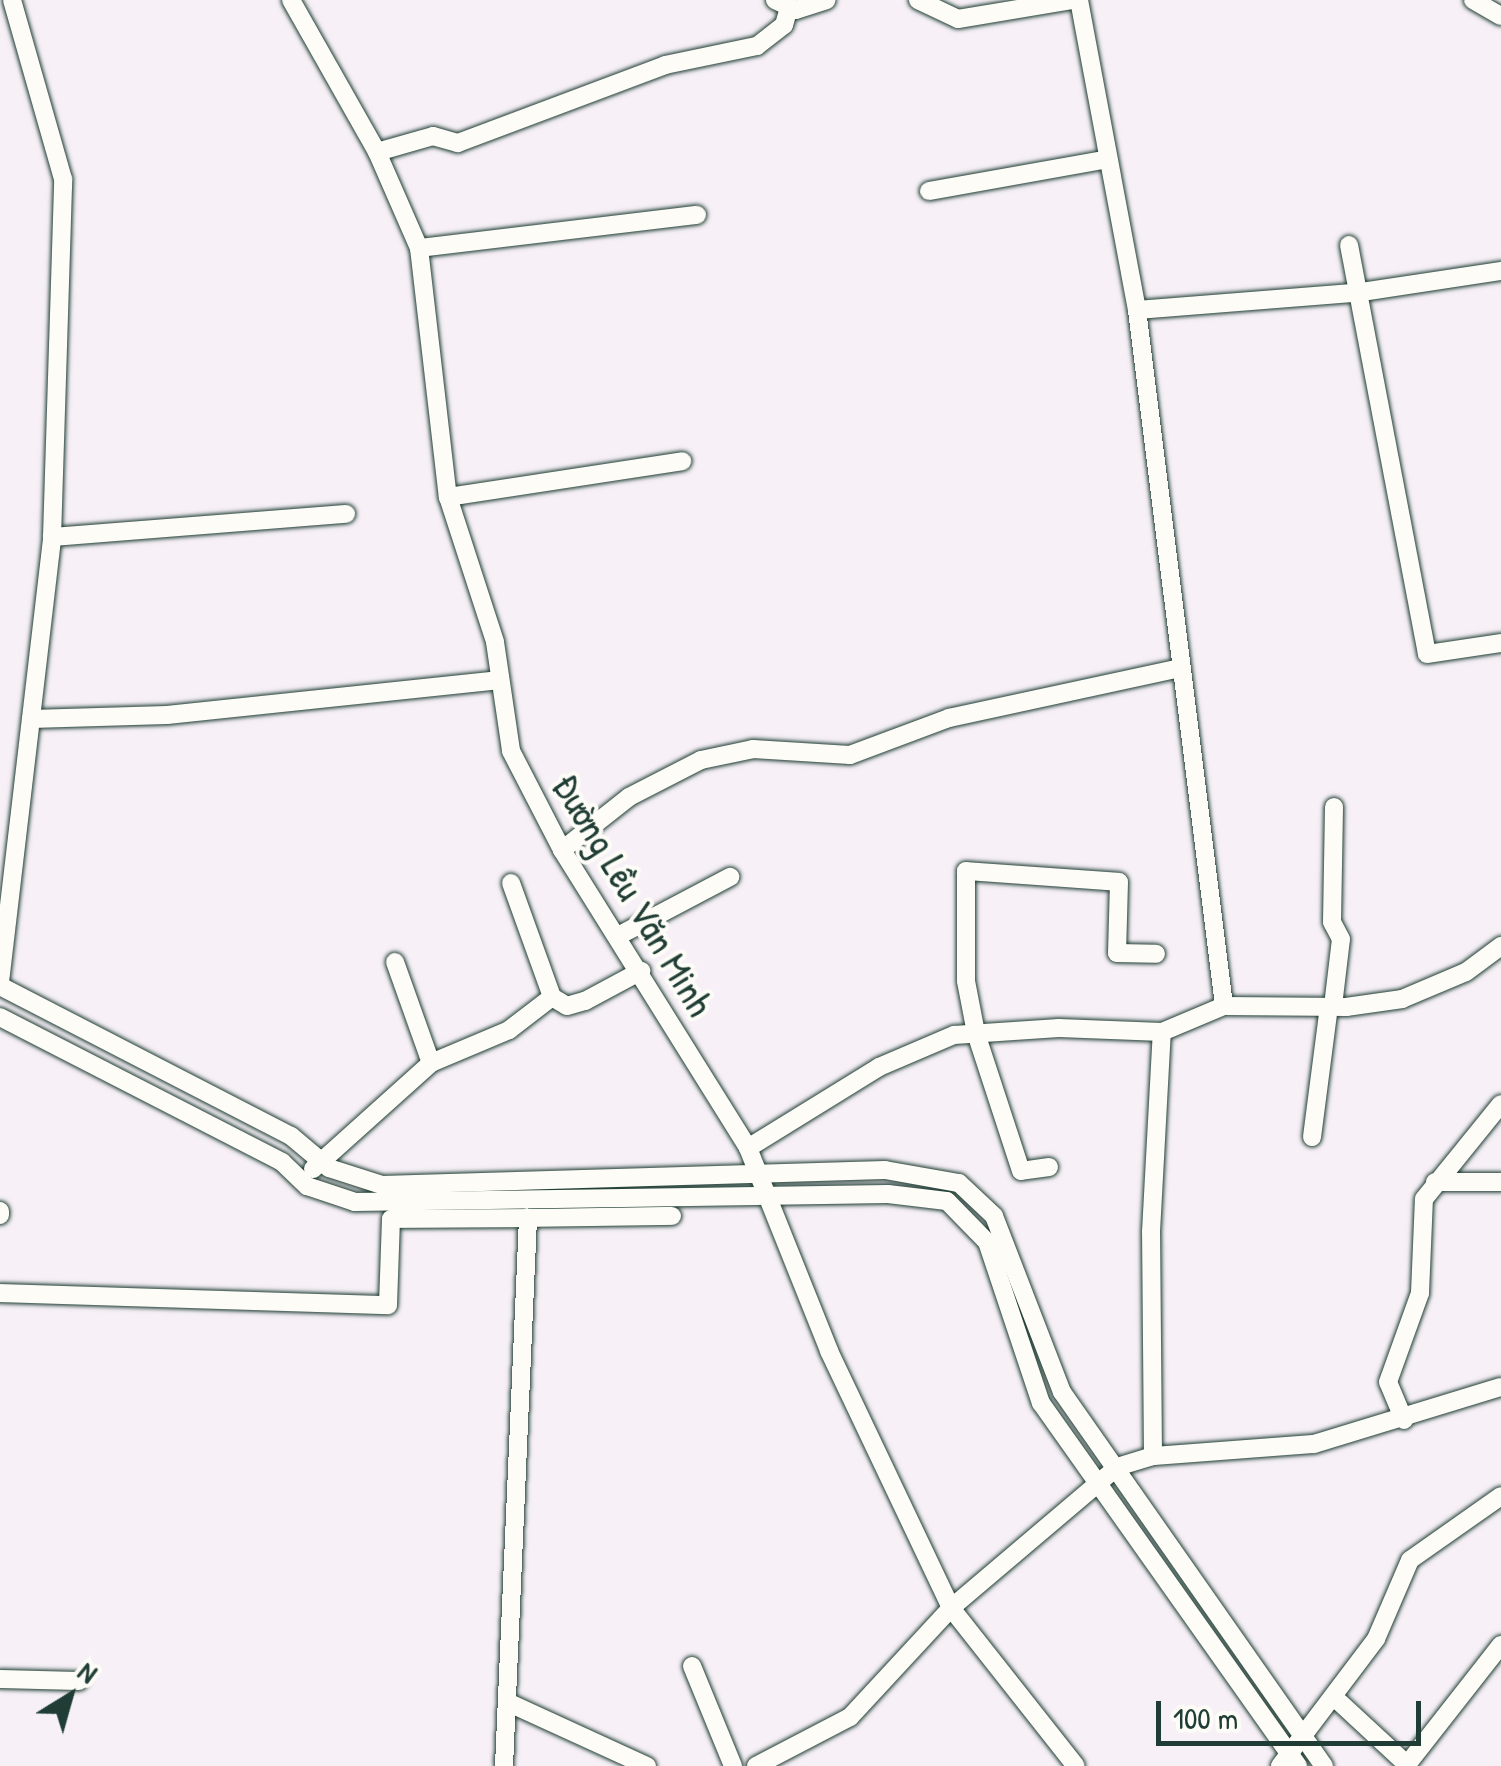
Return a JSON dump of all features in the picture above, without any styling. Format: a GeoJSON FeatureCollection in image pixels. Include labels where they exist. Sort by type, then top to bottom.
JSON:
{"type":"FeatureCollection","features":[{"type":"Feature","properties":{"kind":"street"},"geometry":{"type":"LineString","coordinates":[[12,0],[63,179],[52,537],[0,984],[291,1136],[316,1160],[382,1186],[758,1172],[913,1171],[959,1183],[994,1216],[1062,1392],[1324,1766]]}},
{"type":"Feature","properties":{"kind":"street","name":"Đường Lều Văn Minh"},"geometry":{"type":"LineString","coordinates":[[291,0],[377,152],[419,248],[448,498],[500,680],[510,752],[562,850],[748,1148],[829,1350],[951,1608],[1076,1766]]}},
{"type":"Feature","properties":{"kind":"street"},"geometry":{"type":"LineString","coordinates":[[377,152],[433,136],[458,143],[665,66],[757,46],[784,25],[782,4],[826,0]]}},
{"type":"Feature","properties":{"kind":"street"},"geometry":{"type":"LineString","coordinates":[[918,0],[958,18],[1070,0]]}},
{"type":"Feature","properties":{"kind":"street"},"geometry":{"type":"LineString","coordinates":[[1079,0],[1137,310],[1224,1006]]}},
{"type":"Feature","properties":{"kind":"street"},"geometry":{"type":"LineString","coordinates":[[1473,0],[1501,16]]}},
{"type":"Feature","properties":{"kind":"street"},"geometry":{"type":"LineString","coordinates":[[929,191],[1108,158]]}},
{"type":"Feature","properties":{"kind":"street"},"geometry":{"type":"LineString","coordinates":[[419,248],[697,215]]}},
{"type":"Feature","properties":{"kind":"street"},"geometry":{"type":"LineString","coordinates":[[1350,245],[1355,293],[1427,654],[1501,643]]}},
{"type":"Feature","properties":{"kind":"street"},"geometry":{"type":"LineString","coordinates":[[1137,310],[1355,293],[1501,271]]}},
{"type":"Feature","properties":{"kind":"street"},"geometry":{"type":"LineString","coordinates":[[448,498],[682,461]]}},
{"type":"Feature","properties":{"kind":"street"},"geometry":{"type":"LineString","coordinates":[[52,537],[346,514]]}},
{"type":"Feature","properties":{"kind":"street"},"geometry":{"type":"LineString","coordinates":[[562,850],[629,797],[700,760],[753,749],[850,755],[950,718],[1180,668]]}},
{"type":"Feature","properties":{"kind":"street"},"geometry":{"type":"LineString","coordinates":[[31,719],[167,716],[500,680]]}},
{"type":"Feature","properties":{"kind":"street"},"geometry":{"type":"LineString","coordinates":[[1312,1138],[1341,939],[1332,922],[1334,807]]}},
{"type":"Feature","properties":{"kind":"street"},"geometry":{"type":"LineString","coordinates":[[1049,1167],[1021,1171],[976,1033],[966,980],[966,871],[1119,882],[1116,953],[1156,954]]}},
{"type":"Feature","properties":{"kind":"street"},"geometry":{"type":"LineString","coordinates":[[618,936],[730,877]]}},
{"type":"Feature","properties":{"kind":"street"},"geometry":{"type":"LineString","coordinates":[[510,883],[552,998],[567,1006],[585,1001],[641,971]]}},
{"type":"Feature","properties":{"kind":"street"},"geometry":{"type":"LineString","coordinates":[[748,1148],[912,1049],[976,1033],[1162,1032],[1224,1006],[1331,1006],[1402,999],[1466,972],[1501,946]]}},
{"type":"Feature","properties":{"kind":"street"},"geometry":{"type":"LineString","coordinates":[[396,962],[431,1063]]}},
{"type":"Feature","properties":{"kind":"street"},"geometry":{"type":"LineString","coordinates":[[308,1186],[316,1160],[431,1063],[509,1030],[552,998]]}},
{"type":"Feature","properties":{"kind":"street"},"geometry":{"type":"LineString","coordinates":[[0,1017],[282,1162],[308,1186],[355,1202],[916,1194],[948,1200],[987,1242],[1041,1403],[1252,1697],[1289,1762],[1376,1639],[1410,1560],[1501,1496]]}},
{"type":"Feature","properties":{"kind":"street"},"geometry":{"type":"LineString","coordinates":[[1152,1456],[1151,1232],[1162,1032]]}},
{"type":"Feature","properties":{"kind":"street"},"geometry":{"type":"LineString","coordinates":[[1404,1420],[1388,1382],[1420,1294],[1424,1199],[1500,1106]]}},
{"type":"Feature","properties":{"kind":"street"},"geometry":{"type":"LineString","coordinates":[[1435,1182],[1501,1182]]}},
{"type":"Feature","properties":{"kind":"street"},"geometry":{"type":"LineString","coordinates":[[0,1293],[388,1305],[391,1218],[672,1216]]}},
{"type":"Feature","properties":{"kind":"street"},"geometry":{"type":"LineString","coordinates":[[504,1766],[528,1218]]}},
{"type":"Feature","properties":{"kind":"street"},"geometry":{"type":"LineString","coordinates":[[1003,1296],[1023,1290]]}},
{"type":"Feature","properties":{"kind":"street"},"geometry":{"type":"LineString","coordinates":[[756,1766],[850,1716],[951,1608],[1095,1482],[1117,1468],[1152,1456],[1263,1454],[1404,1420],[1501,1386]]}},
{"type":"Feature","properties":{"kind":"street"},"geometry":{"type":"LineString","coordinates":[[1335,1698],[1404,1764],[1501,1645]]}},
{"type":"Feature","properties":{"kind":"street"},"geometry":{"type":"LineString","coordinates":[[692,1666],[733,1766]]}},
{"type":"Feature","properties":{"kind":"street"},"geometry":{"type":"LineString","coordinates":[[0,1679],[78,1681]]}},
{"type":"Feature","properties":{"kind":"street"},"geometry":{"type":"LineString","coordinates":[[1252,1697],[1269,1684]]}},
{"type":"Feature","properties":{"kind":"street"},"geometry":{"type":"LineString","coordinates":[[507,1702],[647,1766]]}}]}
